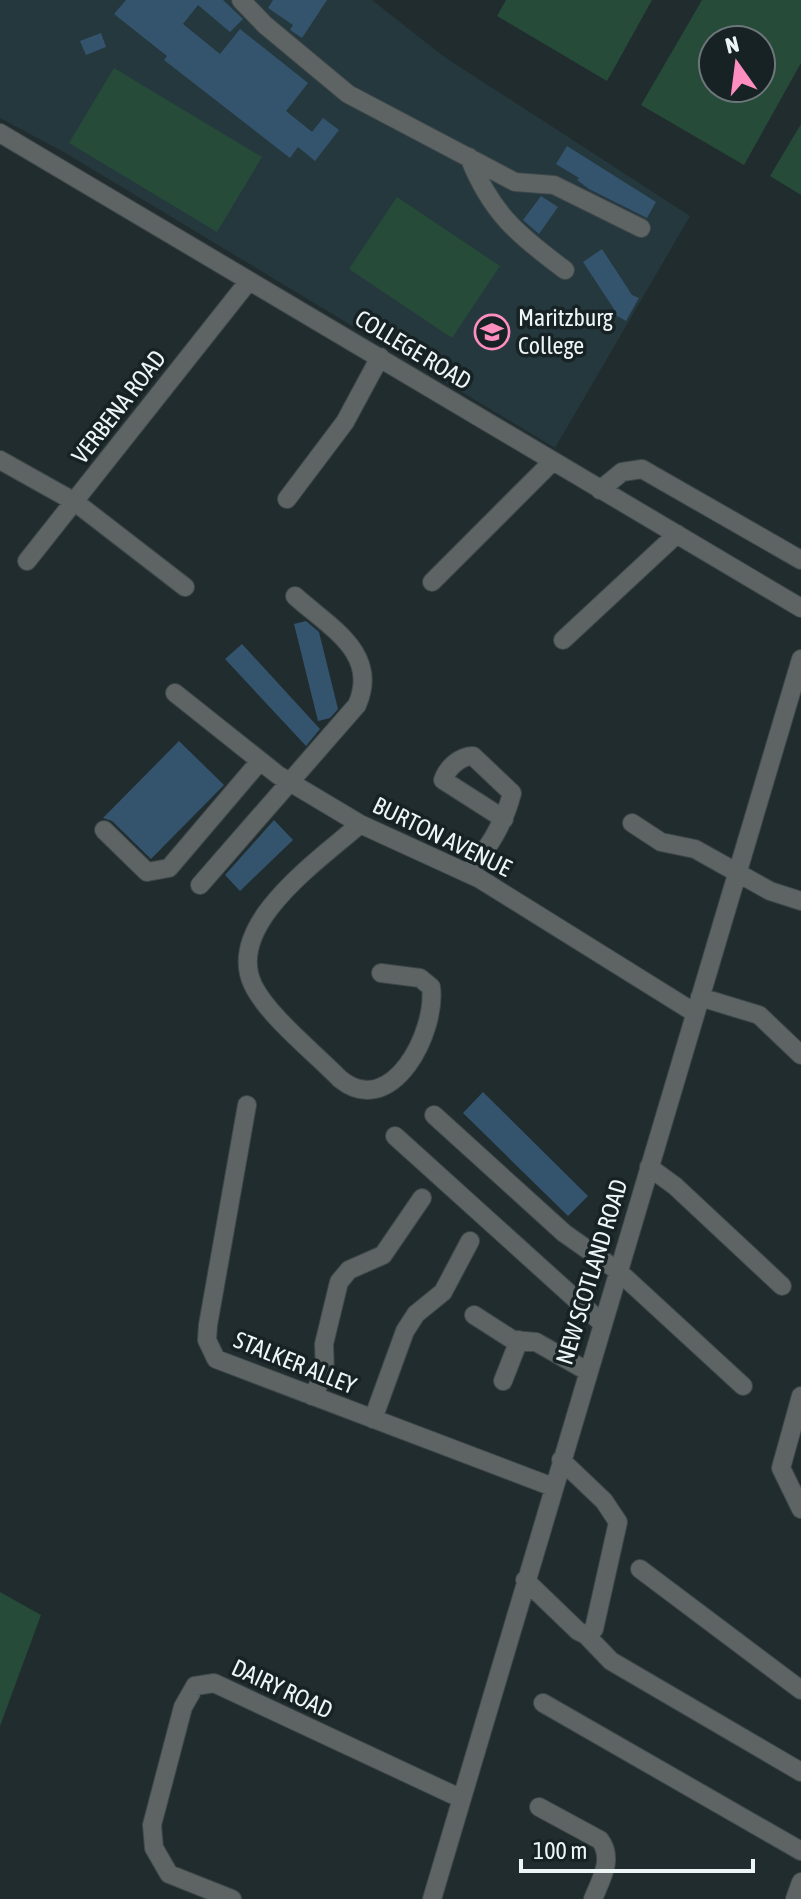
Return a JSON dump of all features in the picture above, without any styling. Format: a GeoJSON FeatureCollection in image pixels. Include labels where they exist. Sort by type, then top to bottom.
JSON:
{"type":"FeatureCollection","features":[{"type":"Feature","properties":{"kind":"street"},"geometry":{"type":"LineString","coordinates":[[241,0],[335,86],[515,182],[554,185],[641,228]]}},
{"type":"Feature","properties":{"kind":"street","name":"COLLEGE ROAD"},"geometry":{"type":"LineString","coordinates":[[0,133],[801,608]]}},
{"type":"Feature","properties":{"kind":"street"},"geometry":{"type":"LineString","coordinates":[[469,157],[482,189],[501,217],[520,236],[565,270]]}},
{"type":"Feature","properties":{"kind":"street","name":"VERBENA ROAD"},"geometry":{"type":"LineString","coordinates":[[27,561],[248,282]]}},
{"type":"Feature","properties":{"kind":"street"},"geometry":{"type":"LineString","coordinates":[[287,499],[345,422],[380,357]]}},
{"type":"Feature","properties":{"kind":"street"},"geometry":{"type":"LineString","coordinates":[[0,460],[75,502],[185,587]]}},
{"type":"Feature","properties":{"kind":"street"},"geometry":{"type":"LineString","coordinates":[[432,582],[552,462]]}},
{"type":"Feature","properties":{"kind":"street"},"geometry":{"type":"LineString","coordinates":[[600,490],[622,472],[642,469],[801,560]]}},
{"type":"Feature","properties":{"kind":"street"},"geometry":{"type":"LineString","coordinates":[[563,640],[677,534]]}},
{"type":"Feature","properties":{"kind":"street"},"geometry":{"type":"LineString","coordinates":[[200,885],[357,705],[365,675],[356,652],[295,596]]}},
{"type":"Feature","properties":{"kind":"street","name":"NEW SCOTLAND ROAD"},"geometry":{"type":"LineString","coordinates":[[432,1899],[801,659]]}},
{"type":"Feature","properties":{"kind":"street","name":"BURTON AVENUE"},"geometry":{"type":"LineString","coordinates":[[175,693],[260,761],[360,824],[469,873],[697,1005],[759,1015],[801,1055]]}},
{"type":"Feature","properties":{"kind":"street"},"geometry":{"type":"LineString","coordinates":[[104,830],[147,872],[169,868],[260,761]]}},
{"type":"Feature","properties":{"kind":"street"},"geometry":{"type":"LineString","coordinates":[[469,873],[504,819]]}},
{"type":"Feature","properties":{"kind":"street"},"geometry":{"type":"LineString","coordinates":[[632,823],[661,842],[695,849],[770,891],[801,901]]}},
{"type":"Feature","properties":{"kind":"street"},"geometry":{"type":"LineString","coordinates":[[360,824],[287,889],[259,921],[250,940],[245,964],[254,987],[272,1009],[340,1079],[353,1089],[365,1092],[395,1079],[408,1064],[424,1036],[434,1006],[431,987],[420,978],[381,973]]}},
{"type":"Feature","properties":{"kind":"street","name":"STALKER ALLEY"},"geometry":{"type":"LineString","coordinates":[[247,1105],[207,1340],[216,1359],[553,1487]]}},
{"type":"Feature","properties":{"kind":"street"},"geometry":{"type":"LineString","coordinates":[[434,1115],[564,1233],[618,1271],[743,1386]]}},
{"type":"Feature","properties":{"kind":"street"},"geometry":{"type":"LineString","coordinates":[[395,1136],[602,1323]]}},
{"type":"Feature","properties":{"kind":"street"},"geometry":{"type":"LineString","coordinates":[[649,1167],[675,1186],[782,1286]]}},
{"type":"Feature","properties":{"kind":"street"},"geometry":{"type":"LineString","coordinates":[[312,1396],[325,1374],[324,1344],[339,1282],[349,1270],[383,1255],[422,1198]]}},
{"type":"Feature","properties":{"kind":"street"},"geometry":{"type":"LineString","coordinates":[[373,1419],[387,1388],[405,1331],[416,1314],[443,1292],[470,1241]]}},
{"type":"Feature","properties":{"kind":"street"},"geometry":{"type":"LineString","coordinates":[[474,1315],[519,1340],[536,1342],[587,1371]]}},
{"type":"Feature","properties":{"kind":"street"},"geometry":{"type":"LineString","coordinates":[[503,1381],[519,1340]]}},
{"type":"Feature","properties":{"kind":"street"},"geometry":{"type":"LineString","coordinates":[[801,1396],[781,1468],[801,1509]]}},
{"type":"Feature","properties":{"kind":"street"},"geometry":{"type":"LineString","coordinates":[[561,1460],[604,1501],[618,1522],[594,1629],[586,1635]]}},
{"type":"Feature","properties":{"kind":"street"},"geometry":{"type":"LineString","coordinates":[[640,1569],[801,1690]]}},
{"type":"Feature","properties":{"kind":"street"},"geometry":{"type":"LineString","coordinates":[[525,1580],[611,1661],[801,1772]]}},
{"type":"Feature","properties":{"kind":"street","name":"DAIRY ROAD"},"geometry":{"type":"LineString","coordinates":[[232,1899],[169,1874],[154,1848],[152,1825],[183,1707],[195,1686],[214,1683],[460,1798]]}},
{"type":"Feature","properties":{"kind":"street"},"geometry":{"type":"LineString","coordinates":[[543,1703],[801,1851]]}},
{"type":"Feature","properties":{"kind":"street"},"geometry":{"type":"LineString","coordinates":[[539,1807],[600,1840],[605,1847],[605,1869],[593,1899]]}},
{"type":"Feature","properties":{"kind":"street"},"geometry":{"type":"LineString","coordinates":[[795,1899],[801,1882]]}},
{"type":"Feature","properties":{"kind":"shaded area","name":"Maritzburg College"},"geometry":{"type":"Polygon","coordinates":[[[0,0],[372,0],[443,56],[690,216],[555,448],[62,151],[0,118],[0,0]]]}},
{"type":"Feature","properties":{"kind":"green space"},"geometry":{"type":"Polygon","coordinates":[[[506,0],[652,0],[607,81],[497,16],[506,0]]]}},
{"type":"Feature","properties":{"kind":"green space"},"geometry":{"type":"Polygon","coordinates":[[[702,0],[801,0],[801,63],[744,165],[641,105],[702,0]]]}},
{"type":"Feature","properties":{"kind":"green space"},"geometry":{"type":"Polygon","coordinates":[[[114,68],[262,157],[217,232],[69,143],[114,68]]]}},
{"type":"Feature","properties":{"kind":"green space"},"geometry":{"type":"Polygon","coordinates":[[[801,124],[801,195],[770,176],[801,124]]]}},
{"type":"Feature","properties":{"kind":"green space"},"geometry":{"type":"Polygon","coordinates":[[[397,197],[500,266],[452,338],[349,269],[397,197]]]}},
{"type":"Feature","properties":{"kind":"green space"},"geometry":{"type":"Polygon","coordinates":[[[0,1592],[41,1615],[0,1726],[0,1592]]]}},
{"type":"Feature","properties":{"kind":"building"},"geometry":{"type":"Polygon","coordinates":[[[126,0],[223,0],[243,19],[230,32],[198,5],[183,24],[220,54],[240,29],[308,83],[286,111],[312,132],[323,118],[339,130],[315,161],[298,147],[290,158],[164,60],[167,56],[114,14],[126,0]]]}},
{"type":"Feature","properties":{"kind":"building"},"geometry":{"type":"Polygon","coordinates":[[[273,0],[327,0],[302,38],[290,30],[293,25],[268,8],[273,0]]]}},
{"type":"Feature","properties":{"kind":"building"},"geometry":{"type":"Polygon","coordinates":[[[101,33],[106,47],[86,55],[80,41],[101,33]]]}},
{"type":"Feature","properties":{"kind":"building"},"geometry":{"type":"Polygon","coordinates":[[[567,146],[656,202],[647,218],[589,189],[577,180],[579,178],[556,164],[567,146]]]}},
{"type":"Feature","properties":{"kind":"building"},"geometry":{"type":"Polygon","coordinates":[[[541,196],[558,207],[539,234],[523,220],[541,196]]]}},
{"type":"Feature","properties":{"kind":"building"},"geometry":{"type":"Polygon","coordinates":[[[602,249],[632,295],[639,298],[626,321],[612,313],[614,309],[583,262],[602,249]]]}},
{"type":"Feature","properties":{"kind":"building"},"geometry":{"type":"Polygon","coordinates":[[[306,621],[319,632],[338,709],[330,718],[318,721],[294,624],[306,621]]]}},
{"type":"Feature","properties":{"kind":"building"},"geometry":{"type":"Polygon","coordinates":[[[242,644],[320,729],[306,746],[225,659],[242,644]]]}},
{"type":"Feature","properties":{"kind":"building"},"geometry":{"type":"Polygon","coordinates":[[[179,741],[224,785],[151,859],[112,821],[103,818],[179,741]]]}},
{"type":"Feature","properties":{"kind":"building"},"geometry":{"type":"Polygon","coordinates":[[[274,820],[293,840],[240,891],[225,875],[274,820]]]}},
{"type":"Feature","properties":{"kind":"building"},"geometry":{"type":"Polygon","coordinates":[[[483,1092],[588,1196],[568,1216],[463,1113],[483,1092]]]}},
{"type":"Feature","properties":{"kind":"place","name":"Maritzburg College"},"geometry":{"type":"Point","coordinates":[492,332]}}]}
